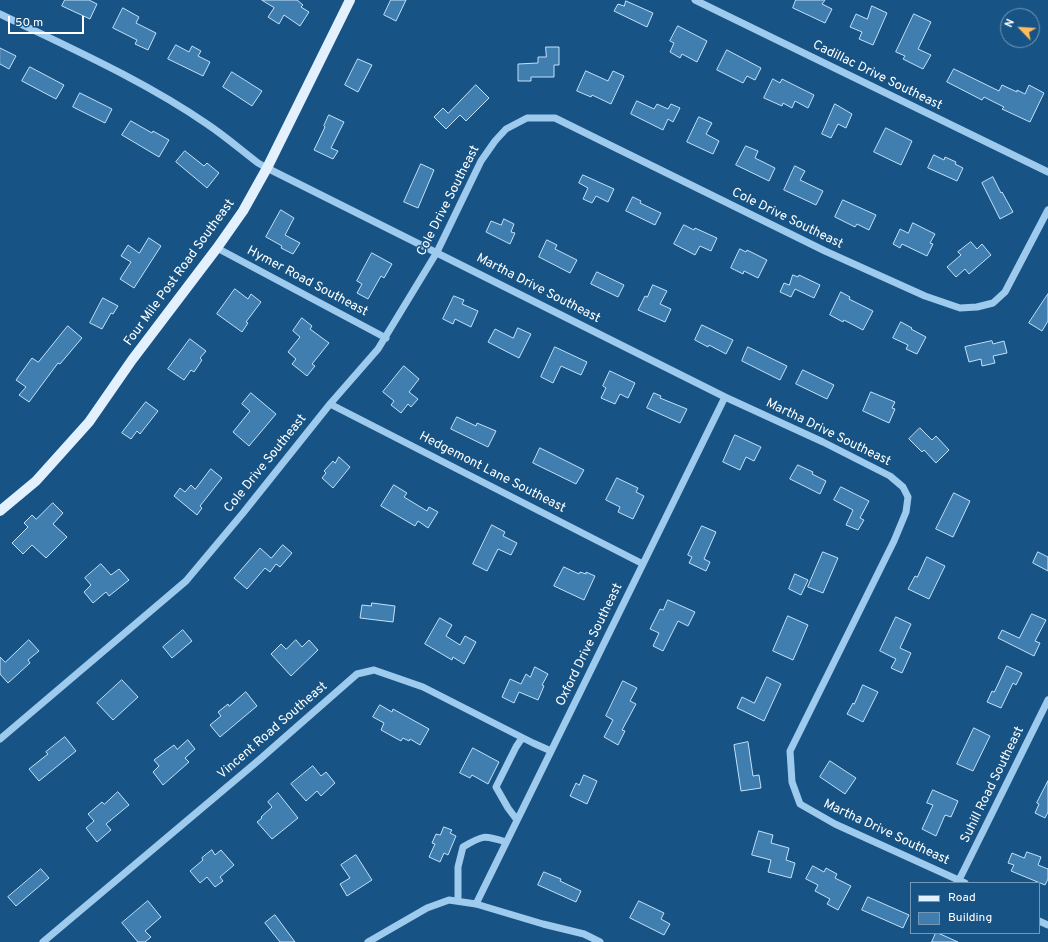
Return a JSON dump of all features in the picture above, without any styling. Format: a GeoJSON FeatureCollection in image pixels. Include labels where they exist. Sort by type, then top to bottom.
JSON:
{"type":"FeatureCollection","features":[{"type":"Feature","properties":{"kind":"main road","name":"Four Mile Post Road Southeast"},"geometry":{"type":"LineString","coordinates":[[0,511],[36,481],[89,422],[132,360],[217,248],[243,211],[267,168],[350,0]]}},
{"type":"Feature","properties":{"kind":"street","name":"Cadillac Drive Southeast"},"geometry":{"type":"LineString","coordinates":[[695,0],[1048,172]]}},
{"type":"Feature","properties":{"kind":"street","name":"Martha Drive Southeast"},"geometry":{"type":"LineString","coordinates":[[0,14],[155,92],[208,124],[258,163],[267,168],[890,476],[903,487],[908,497],[906,512],[894,541],[790,751],[792,782],[800,804],[811,811],[835,824],[962,881]]}},
{"type":"Feature","properties":{"kind":"street","name":"Cole Drive Southeast"},"geometry":{"type":"LineString","coordinates":[[0,739],[186,581],[243,513],[330,404],[378,349],[437,252],[481,161],[495,141],[506,129],[527,118],[555,118],[825,251],[924,296],[960,308],[977,307],[993,303],[1005,292],[1048,210]]}},
{"type":"Feature","properties":{"kind":"street","name":"Hymer Road Southeast"},"geometry":{"type":"LineString","coordinates":[[217,248],[386,338]]}},
{"type":"Feature","properties":{"kind":"street","name":"Oxford Drive Southeast"},"geometry":{"type":"LineString","coordinates":[[476,904],[726,396]]}},
{"type":"Feature","properties":{"kind":"street","name":"Hedgemont Lane Southeast"},"geometry":{"type":"LineString","coordinates":[[330,404],[643,564]]}},
{"type":"Feature","properties":{"kind":"street","name":"Vincent Road Southeast"},"geometry":{"type":"LineString","coordinates":[[43,942],[259,760],[357,674],[374,670],[423,687],[522,738],[551,751]]}},
{"type":"Feature","properties":{"kind":"street","name":"Suhill Road Southeast"},"geometry":{"type":"LineString","coordinates":[[962,881],[1048,700]]}},
{"type":"Feature","properties":{"kind":"street"},"geometry":{"type":"LineString","coordinates":[[517,820],[496,788],[522,738]]}},
{"type":"Feature","properties":{"kind":"street"},"geometry":{"type":"LineString","coordinates":[[458,901],[458,867],[463,847],[475,840],[487,836],[506,842]]}},
{"type":"Feature","properties":{"kind":"street"},"geometry":{"type":"LineString","coordinates":[[368,942],[427,908],[449,900],[476,904],[543,924],[584,934],[600,942]]}},
{"type":"Feature","properties":{"kind":"street"},"geometry":{"type":"LineString","coordinates":[[384,933],[385,942]]}},
{"type":"Feature","properties":{"kind":"building"},"geometry":{"type":"Polygon","coordinates":[[[65,0],[89,0],[97,4],[90,19],[62,6],[65,0]]]}},
{"type":"Feature","properties":{"kind":"building"},"geometry":{"type":"Polygon","coordinates":[[[262,0],[297,0],[303,5],[301,7],[309,12],[300,26],[284,15],[279,24],[268,17],[274,8],[262,0]]]}},
{"type":"Feature","properties":{"kind":"building"},"geometry":{"type":"Polygon","coordinates":[[[391,0],[406,0],[396,21],[384,15],[391,0]]]}},
{"type":"Feature","properties":{"kind":"building"},"geometry":{"type":"Polygon","coordinates":[[[796,0],[825,0],[822,4],[832,9],[825,23],[793,8],[796,0]]]}},
{"type":"Feature","properties":{"kind":"building"},"geometry":{"type":"Polygon","coordinates":[[[626,1],[653,13],[647,27],[614,11],[618,4],[624,6],[626,1]]]}},
{"type":"Feature","properties":{"kind":"building"},"geometry":{"type":"Polygon","coordinates":[[[872,6],[887,13],[873,45],[859,39],[862,32],[850,27],[856,14],[867,19],[872,6]]]}},
{"type":"Feature","properties":{"kind":"building"},"geometry":{"type":"Polygon","coordinates":[[[123,8],[139,17],[136,23],[156,33],[148,50],[135,44],[137,40],[113,28],[123,8]]]}},
{"type":"Feature","properties":{"kind":"building"},"geometry":{"type":"Polygon","coordinates":[[[914,14],[931,22],[918,49],[931,55],[923,69],[903,59],[905,56],[896,52],[914,14]]]}},
{"type":"Feature","properties":{"kind":"building"},"geometry":{"type":"Polygon","coordinates":[[[678,26],[707,41],[697,62],[682,54],[680,58],[670,52],[674,43],[670,41],[678,26]]]}},
{"type":"Feature","properties":{"kind":"building"},"geometry":{"type":"Polygon","coordinates":[[[176,45],[189,52],[192,46],[201,51],[198,56],[210,62],[203,76],[168,59],[176,45]]]}},
{"type":"Feature","properties":{"kind":"building"},"geometry":{"type":"Polygon","coordinates":[[[546,47],[559,47],[559,65],[554,65],[554,77],[531,77],[531,81],[518,81],[518,64],[538,63],[538,57],[546,57],[546,47]]]}},
{"type":"Feature","properties":{"kind":"building"},"geometry":{"type":"Polygon","coordinates":[[[0,48],[16,56],[9,69],[0,64],[0,48]]]}},
{"type":"Feature","properties":{"kind":"building"},"geometry":{"type":"Polygon","coordinates":[[[727,50],[761,68],[755,80],[747,76],[743,83],[717,70],[727,50]]]}},
{"type":"Feature","properties":{"kind":"building"},"geometry":{"type":"Polygon","coordinates":[[[358,59],[372,65],[358,92],[345,85],[358,59]]]}},
{"type":"Feature","properties":{"kind":"building"},"geometry":{"type":"Polygon","coordinates":[[[30,67],[64,85],[56,99],[22,81],[30,67]]]}},
{"type":"Feature","properties":{"kind":"building"},"geometry":{"type":"Polygon","coordinates":[[[954,69],[999,91],[1002,85],[1025,94],[1029,85],[1044,93],[1030,122],[1002,109],[1004,107],[984,97],[982,100],[947,82],[954,69]]]}},
{"type":"Feature","properties":{"kind":"building"},"geometry":{"type":"Polygon","coordinates":[[[586,71],[608,81],[613,71],[624,76],[611,104],[592,95],[591,97],[577,91],[586,71]]]}},
{"type":"Feature","properties":{"kind":"building"},"geometry":{"type":"Polygon","coordinates":[[[232,72],[262,91],[252,106],[223,87],[232,72]]]}},
{"type":"Feature","properties":{"kind":"building"},"geometry":{"type":"Polygon","coordinates":[[[773,79],[780,83],[782,79],[814,95],[808,108],[795,101],[792,108],[783,103],[782,106],[764,98],[773,79]]]}},
{"type":"Feature","properties":{"kind":"building"},"geometry":{"type":"Polygon","coordinates":[[[476,85],[489,98],[466,121],[460,115],[446,129],[434,117],[443,108],[448,113],[476,85]]]}},
{"type":"Feature","properties":{"kind":"building"},"geometry":{"type":"Polygon","coordinates":[[[80,93],[112,109],[105,123],[73,107],[80,93]]]}},
{"type":"Feature","properties":{"kind":"building"},"geometry":{"type":"Polygon","coordinates":[[[637,101],[654,109],[657,104],[668,109],[671,104],[680,108],[673,122],[668,119],[663,130],[631,114],[637,101]]]}},
{"type":"Feature","properties":{"kind":"building"},"geometry":{"type":"Polygon","coordinates":[[[835,104],[852,114],[846,128],[838,124],[831,138],[822,134],[835,104]]]}},
{"type":"Feature","properties":{"kind":"building"},"geometry":{"type":"Polygon","coordinates":[[[329,115],[344,122],[331,148],[338,151],[333,159],[314,150],[329,115]]]}},
{"type":"Feature","properties":{"kind":"building"},"geometry":{"type":"Polygon","coordinates":[[[699,117],[712,123],[706,134],[719,141],[713,154],[687,142],[699,117]]]}},
{"type":"Feature","properties":{"kind":"building"},"geometry":{"type":"Polygon","coordinates":[[[131,121],[152,133],[153,131],[169,140],[159,157],[122,135],[131,121]]]}},
{"type":"Feature","properties":{"kind":"building"},"geometry":{"type":"Polygon","coordinates":[[[886,128],[912,141],[901,165],[874,152],[886,128]]]}},
{"type":"Feature","properties":{"kind":"building"},"geometry":{"type":"Polygon","coordinates":[[[746,146],[758,151],[755,158],[775,168],[769,181],[736,165],[746,146]]]}},
{"type":"Feature","properties":{"kind":"building"},"geometry":{"type":"Polygon","coordinates":[[[185,151],[204,166],[207,163],[219,173],[207,188],[176,162],[185,151]]]}},
{"type":"Feature","properties":{"kind":"building"},"geometry":{"type":"Polygon","coordinates":[[[934,155],[944,160],[945,157],[956,162],[955,164],[963,168],[957,181],[928,168],[934,155]]]}},
{"type":"Feature","properties":{"kind":"building"},"geometry":{"type":"Polygon","coordinates":[[[421,164],[434,170],[418,208],[404,202],[421,164]]]}},
{"type":"Feature","properties":{"kind":"building"},"geometry":{"type":"Polygon","coordinates":[[[795,166],[805,171],[800,180],[823,191],[816,205],[784,190],[795,166]]]}},
{"type":"Feature","properties":{"kind":"building"},"geometry":{"type":"Polygon","coordinates":[[[583,175],[614,189],[608,202],[596,196],[592,203],[583,199],[588,188],[579,183],[583,175]]]}},
{"type":"Feature","properties":{"kind":"building"},"geometry":{"type":"Polygon","coordinates":[[[993,177],[1013,212],[1000,219],[982,183],[993,177]]]}},
{"type":"Feature","properties":{"kind":"building"},"geometry":{"type":"Polygon","coordinates":[[[633,197],[641,201],[640,203],[661,213],[655,225],[626,211],[633,197]]]}},
{"type":"Feature","properties":{"kind":"building"},"geometry":{"type":"Polygon","coordinates":[[[843,200],[876,215],[869,230],[857,224],[855,227],[835,217],[843,200]]]}},
{"type":"Feature","properties":{"kind":"building"},"geometry":{"type":"Polygon","coordinates":[[[281,210],[294,218],[285,235],[300,243],[293,254],[281,248],[282,246],[266,237],[281,210]]]}},
{"type":"Feature","properties":{"kind":"building"},"geometry":{"type":"Polygon","coordinates":[[[504,219],[514,224],[511,232],[515,233],[510,244],[486,232],[491,221],[501,225],[504,219]]]}},
{"type":"Feature","properties":{"kind":"building"},"geometry":{"type":"Polygon","coordinates":[[[913,223],[935,234],[930,243],[933,244],[927,256],[902,244],[900,248],[893,244],[900,229],[908,233],[913,223]]]}},
{"type":"Feature","properties":{"kind":"building"},"geometry":{"type":"Polygon","coordinates":[[[684,225],[694,230],[695,228],[717,238],[711,251],[700,246],[695,255],[674,244],[684,225]]]}},
{"type":"Feature","properties":{"kind":"building"},"geometry":{"type":"Polygon","coordinates":[[[149,238],[161,246],[134,288],[120,279],[131,262],[121,256],[128,245],[139,253],[149,238]]]}},
{"type":"Feature","properties":{"kind":"building"},"geometry":{"type":"Polygon","coordinates":[[[547,240],[557,245],[555,249],[577,260],[570,273],[539,257],[547,240]]]}},
{"type":"Feature","properties":{"kind":"building"},"geometry":{"type":"Polygon","coordinates":[[[971,242],[977,249],[982,244],[991,255],[969,274],[965,269],[956,277],[947,267],[961,255],[958,252],[971,242]]]}},
{"type":"Feature","properties":{"kind":"building"},"geometry":{"type":"Polygon","coordinates":[[[740,249],[746,252],[747,250],[767,260],[758,278],[744,271],[743,274],[731,268],[740,249]]]}},
{"type":"Feature","properties":{"kind":"building"},"geometry":{"type":"Polygon","coordinates":[[[372,253],[392,264],[384,278],[381,276],[368,299],[357,293],[362,284],[357,281],[372,253]]]}},
{"type":"Feature","properties":{"kind":"building"},"geometry":{"type":"Polygon","coordinates":[[[597,272],[624,285],[618,297],[591,284],[597,272]]]}},
{"type":"Feature","properties":{"kind":"building"},"geometry":{"type":"Polygon","coordinates":[[[793,275],[798,277],[799,275],[820,285],[814,298],[795,289],[791,297],[780,292],[784,283],[789,285],[793,275]]]}},
{"type":"Feature","properties":{"kind":"building"},"geometry":{"type":"Polygon","coordinates":[[[653,285],[667,291],[660,304],[671,309],[665,322],[638,310],[645,296],[647,297],[653,285]]]}},
{"type":"Feature","properties":{"kind":"building"},"geometry":{"type":"Polygon","coordinates":[[[235,289],[248,299],[251,294],[261,302],[246,322],[248,323],[242,332],[217,314],[235,289]]]}},
{"type":"Feature","properties":{"kind":"building"},"geometry":{"type":"Polygon","coordinates":[[[841,292],[850,297],[849,299],[873,311],[863,330],[844,320],[843,322],[830,315],[841,292]]]}},
{"type":"Feature","properties":{"kind":"building"},"geometry":{"type":"Polygon","coordinates":[[[1048,294],[1048,321],[1042,331],[1029,323],[1048,294]]]}},
{"type":"Feature","properties":{"kind":"building"},"geometry":{"type":"Polygon","coordinates":[[[454,296],[464,300],[462,304],[478,311],[471,327],[455,319],[453,324],[443,319],[454,296]]]}},
{"type":"Feature","properties":{"kind":"building"},"geometry":{"type":"Polygon","coordinates":[[[103,298],[118,306],[113,314],[111,313],[102,329],[90,323],[103,298]]]}},
{"type":"Feature","properties":{"kind":"building"},"geometry":{"type":"Polygon","coordinates":[[[302,318],[312,326],[310,329],[329,343],[312,364],[315,366],[307,376],[292,364],[296,359],[288,352],[300,337],[293,331],[302,318]]]}},
{"type":"Feature","properties":{"kind":"building"},"geometry":{"type":"Polygon","coordinates":[[[901,322],[926,337],[917,354],[906,349],[908,345],[893,338],[901,322]]]}},
{"type":"Feature","properties":{"kind":"building"},"geometry":{"type":"Polygon","coordinates":[[[702,325],[733,340],[726,354],[709,345],[708,347],[695,340],[702,325]]]}},
{"type":"Feature","properties":{"kind":"building"},"geometry":{"type":"Polygon","coordinates":[[[68,326],[82,338],[60,364],[58,363],[29,402],[19,395],[26,387],[16,380],[32,358],[38,362],[68,326]]]}},
{"type":"Feature","properties":{"kind":"building"},"geometry":{"type":"Polygon","coordinates":[[[518,328],[531,334],[519,358],[488,342],[495,329],[513,338],[518,328]]]}},
{"type":"Feature","properties":{"kind":"building"},"geometry":{"type":"Polygon","coordinates":[[[190,339],[206,351],[200,358],[202,360],[194,372],[191,370],[184,380],[168,369],[190,339]]]}},
{"type":"Feature","properties":{"kind":"building"},"geometry":{"type":"Polygon","coordinates":[[[992,341],[993,344],[1004,341],[1007,353],[993,356],[995,363],[982,366],[981,359],[969,362],[965,347],[992,341]]]}},
{"type":"Feature","properties":{"kind":"building"},"geometry":{"type":"Polygon","coordinates":[[[555,347],[587,362],[581,375],[561,366],[553,383],[541,377],[555,347]]]}},
{"type":"Feature","properties":{"kind":"building"},"geometry":{"type":"Polygon","coordinates":[[[748,347],[787,366],[780,380],[742,361],[748,347]]]}},
{"type":"Feature","properties":{"kind":"building"},"geometry":{"type":"Polygon","coordinates":[[[404,366],[419,379],[409,392],[418,399],[411,407],[408,404],[401,413],[391,405],[394,401],[383,392],[404,366]]]}},
{"type":"Feature","properties":{"kind":"building"},"geometry":{"type":"Polygon","coordinates":[[[803,370],[834,385],[827,399],[796,384],[803,370]]]}},
{"type":"Feature","properties":{"kind":"building"},"geometry":{"type":"Polygon","coordinates":[[[610,371],[635,383],[628,398],[620,394],[615,404],[601,398],[606,388],[603,386],[610,371]]]}},
{"type":"Feature","properties":{"kind":"building"},"geometry":{"type":"Polygon","coordinates":[[[871,392],[895,402],[892,408],[895,409],[889,423],[863,411],[871,392]]]}},
{"type":"Feature","properties":{"kind":"building"},"geometry":{"type":"Polygon","coordinates":[[[251,393],[276,414],[249,446],[233,432],[250,411],[242,404],[251,393]]]}},
{"type":"Feature","properties":{"kind":"building"},"geometry":{"type":"Polygon","coordinates":[[[654,393],[661,396],[660,398],[687,409],[680,423],[647,408],[654,393]]]}},
{"type":"Feature","properties":{"kind":"building"},"geometry":{"type":"Polygon","coordinates":[[[146,402],[158,411],[140,434],[137,431],[131,439],[122,433],[146,402]]]}},
{"type":"Feature","properties":{"kind":"building"},"geometry":{"type":"Polygon","coordinates":[[[457,417],[476,426],[477,423],[496,431],[488,447],[451,429],[457,417]]]}},
{"type":"Feature","properties":{"kind":"building"},"geometry":{"type":"Polygon","coordinates":[[[920,428],[932,440],[936,436],[949,450],[936,463],[924,450],[922,452],[909,439],[920,428]]]}},
{"type":"Feature","properties":{"kind":"building"},"geometry":{"type":"Polygon","coordinates":[[[735,435],[761,447],[754,461],[746,457],[740,470],[723,462],[735,435]]]}},
{"type":"Feature","properties":{"kind":"building"},"geometry":{"type":"Polygon","coordinates":[[[540,448],[584,470],[576,484],[533,463],[540,448]]]}},
{"type":"Feature","properties":{"kind":"building"},"geometry":{"type":"Polygon","coordinates":[[[339,457],[350,467],[333,488],[322,478],[326,473],[324,471],[333,461],[335,463],[339,457]]]}},
{"type":"Feature","properties":{"kind":"building"},"geometry":{"type":"Polygon","coordinates":[[[798,465],[813,472],[812,474],[826,481],[820,494],[790,479],[798,465]]]}},
{"type":"Feature","properties":{"kind":"building"},"geometry":{"type":"Polygon","coordinates":[[[211,469],[222,478],[200,506],[202,508],[197,515],[174,496],[180,488],[185,492],[191,485],[195,489],[211,469]]]}},
{"type":"Feature","properties":{"kind":"building"},"geometry":{"type":"Polygon","coordinates":[[[617,478],[638,488],[636,492],[644,496],[633,519],[618,512],[620,507],[606,500],[617,478]]]}},
{"type":"Feature","properties":{"kind":"building"},"geometry":{"type":"Polygon","coordinates":[[[394,485],[407,493],[404,497],[427,511],[429,507],[438,512],[428,528],[418,521],[415,526],[381,506],[394,485]]]}},
{"type":"Feature","properties":{"kind":"building"},"geometry":{"type":"Polygon","coordinates":[[[841,487],[869,501],[860,518],[864,520],[858,530],[846,525],[853,510],[834,500],[841,487]]]}},
{"type":"Feature","properties":{"kind":"building"},"geometry":{"type":"Polygon","coordinates":[[[954,493],[970,501],[953,537],[936,529],[954,493]]]}},
{"type":"Feature","properties":{"kind":"building"},"geometry":{"type":"Polygon","coordinates":[[[53,503],[63,513],[53,524],[67,537],[46,558],[32,545],[23,554],[12,543],[28,527],[24,523],[32,515],[36,519],[53,503]]]}},
{"type":"Feature","properties":{"kind":"building"},"geometry":{"type":"Polygon","coordinates":[[[492,525],[505,532],[503,536],[517,543],[511,555],[498,549],[487,571],[473,564],[492,525]]]}},
{"type":"Feature","properties":{"kind":"building"},"geometry":{"type":"Polygon","coordinates":[[[702,526],[716,532],[704,559],[710,562],[706,571],[689,563],[692,557],[688,555],[702,526]]]}},
{"type":"Feature","properties":{"kind":"building"},"geometry":{"type":"Polygon","coordinates":[[[283,545],[292,553],[280,567],[276,564],[270,572],[265,568],[247,589],[234,578],[260,548],[271,558],[283,545]]]}},
{"type":"Feature","properties":{"kind":"building"},"geometry":{"type":"Polygon","coordinates":[[[823,552],[838,558],[823,593],[808,587],[823,552]]]}},
{"type":"Feature","properties":{"kind":"building"},"geometry":{"type":"Polygon","coordinates":[[[1038,552],[1048,557],[1048,571],[1033,563],[1038,552]]]}},
{"type":"Feature","properties":{"kind":"building"},"geometry":{"type":"Polygon","coordinates":[[[927,557],[945,566],[929,599],[908,589],[915,576],[917,577],[927,557]]]}},
{"type":"Feature","properties":{"kind":"building"},"geometry":{"type":"Polygon","coordinates":[[[101,564],[111,575],[119,569],[129,580],[109,596],[106,592],[93,603],[84,592],[91,585],[85,578],[101,564]]]}},
{"type":"Feature","properties":{"kind":"building"},"geometry":{"type":"Polygon","coordinates":[[[564,567],[579,574],[580,572],[586,574],[586,572],[595,576],[584,600],[554,586],[564,567]]]}},
{"type":"Feature","properties":{"kind":"building"},"geometry":{"type":"Polygon","coordinates":[[[795,574],[808,580],[801,595],[789,589],[795,574]]]}},
{"type":"Feature","properties":{"kind":"building"},"geometry":{"type":"Polygon","coordinates":[[[668,600],[695,612],[688,626],[678,621],[663,651],[653,646],[659,633],[650,629],[660,609],[663,610],[668,600]]]}},
{"type":"Feature","properties":{"kind":"building"},"geometry":{"type":"Polygon","coordinates":[[[372,603],[395,606],[393,622],[360,618],[362,605],[371,606],[372,603]]]}},
{"type":"Feature","properties":{"kind":"building"},"geometry":{"type":"Polygon","coordinates":[[[1032,614],[1046,620],[1035,641],[1040,643],[1034,656],[998,638],[1002,630],[1019,638],[1032,614]]]}},
{"type":"Feature","properties":{"kind":"building"},"geometry":{"type":"Polygon","coordinates":[[[788,616],[808,625],[793,660],[773,651],[788,616]]]}},
{"type":"Feature","properties":{"kind":"building"},"geometry":{"type":"Polygon","coordinates":[[[896,617],[911,624],[900,648],[911,653],[902,673],[891,668],[896,659],[880,651],[896,617]]]}},
{"type":"Feature","properties":{"kind":"building"},"geometry":{"type":"Polygon","coordinates":[[[440,618],[452,625],[446,636],[460,645],[465,636],[476,642],[464,664],[453,657],[452,660],[425,644],[440,618]]]}},
{"type":"Feature","properties":{"kind":"building"},"geometry":{"type":"Polygon","coordinates":[[[183,630],[192,641],[172,658],[163,647],[183,630]]]}},
{"type":"Feature","properties":{"kind":"building"},"geometry":{"type":"Polygon","coordinates":[[[29,640],[39,651],[28,660],[30,663],[8,683],[0,674],[0,657],[5,662],[29,640]]]}},
{"type":"Feature","properties":{"kind":"building"},"geometry":{"type":"Polygon","coordinates":[[[296,640],[302,647],[309,640],[318,650],[291,676],[271,654],[281,644],[286,649],[296,640]]]}},
{"type":"Feature","properties":{"kind":"building"},"geometry":{"type":"Polygon","coordinates":[[[1007,666],[1022,673],[1016,685],[1013,683],[1001,708],[987,702],[992,691],[994,692],[1007,666]]]}},
{"type":"Feature","properties":{"kind":"building"},"geometry":{"type":"Polygon","coordinates":[[[535,667],[548,674],[542,685],[544,686],[538,700],[519,692],[514,703],[502,697],[510,679],[521,684],[526,674],[530,677],[535,667]]]}},
{"type":"Feature","properties":{"kind":"building"},"geometry":{"type":"Polygon","coordinates":[[[767,677],[781,684],[764,721],[737,708],[742,697],[754,703],[767,677]]]}},
{"type":"Feature","properties":{"kind":"building"},"geometry":{"type":"Polygon","coordinates":[[[122,680],[138,697],[113,720],[97,703],[122,680]]]}},
{"type":"Feature","properties":{"kind":"building"},"geometry":{"type":"Polygon","coordinates":[[[623,681],[637,688],[630,701],[636,704],[622,730],[625,731],[618,745],[604,737],[613,720],[606,716],[623,681]]]}},
{"type":"Feature","properties":{"kind":"building"},"geometry":{"type":"Polygon","coordinates":[[[863,685],[878,692],[863,722],[847,714],[853,703],[854,704],[863,685]]]}},
{"type":"Feature","properties":{"kind":"building"},"geometry":{"type":"Polygon","coordinates":[[[246,692],[257,706],[220,737],[210,725],[221,716],[218,712],[228,704],[229,706],[246,692]]]}},
{"type":"Feature","properties":{"kind":"building"},"geometry":{"type":"Polygon","coordinates":[[[380,705],[392,712],[393,709],[429,729],[420,745],[410,739],[409,741],[403,738],[401,741],[381,730],[384,723],[373,717],[380,705]]]}},
{"type":"Feature","properties":{"kind":"building"},"geometry":{"type":"Polygon","coordinates":[[[974,728],[990,736],[973,771],[957,764],[974,728]]]}},
{"type":"Feature","properties":{"kind":"building"},"geometry":{"type":"Polygon","coordinates":[[[65,737],[76,751],[39,781],[29,769],[48,754],[46,752],[65,737]]]}},
{"type":"Feature","properties":{"kind":"building"},"geometry":{"type":"Polygon","coordinates":[[[188,740],[195,749],[185,758],[189,762],[163,785],[153,772],[159,766],[154,760],[174,745],[177,749],[188,740]]]}},
{"type":"Feature","properties":{"kind":"building"},"geometry":{"type":"Polygon","coordinates":[[[748,742],[753,776],[759,775],[761,788],[741,791],[734,745],[748,742]]]}},
{"type":"Feature","properties":{"kind":"building"},"geometry":{"type":"Polygon","coordinates":[[[473,748],[499,762],[488,784],[472,775],[470,778],[460,773],[473,748]]]}},
{"type":"Feature","properties":{"kind":"building"},"geometry":{"type":"Polygon","coordinates":[[[830,761],[856,778],[845,794],[820,777],[830,761]]]}},
{"type":"Feature","properties":{"kind":"building"},"geometry":{"type":"Polygon","coordinates":[[[313,766],[321,776],[326,772],[335,783],[321,796],[317,791],[306,801],[291,784],[313,766]]]}},
{"type":"Feature","properties":{"kind":"building"},"geometry":{"type":"Polygon","coordinates":[[[584,775],[597,781],[587,804],[570,796],[576,783],[579,785],[584,775]]]}},
{"type":"Feature","properties":{"kind":"building"},"geometry":{"type":"Polygon","coordinates":[[[1048,781],[1048,812],[1045,818],[1035,813],[1039,804],[1037,803],[1048,781]]]}},
{"type":"Feature","properties":{"kind":"building"},"geometry":{"type":"Polygon","coordinates":[[[933,790],[958,801],[951,817],[945,815],[936,836],[922,829],[933,805],[927,803],[933,790]]]}},
{"type":"Feature","properties":{"kind":"building"},"geometry":{"type":"Polygon","coordinates":[[[118,792],[129,805],[106,824],[111,830],[97,842],[86,828],[94,821],[88,814],[102,802],[104,804],[118,792]]]}},
{"type":"Feature","properties":{"kind":"building"},"geometry":{"type":"Polygon","coordinates":[[[278,793],[298,818],[272,839],[257,822],[272,807],[268,802],[278,793]]]}},
{"type":"Feature","properties":{"kind":"building"},"geometry":{"type":"Polygon","coordinates":[[[444,827],[452,830],[450,833],[456,836],[448,855],[444,853],[440,862],[429,857],[435,844],[432,843],[436,834],[440,835],[444,827]]]}},
{"type":"Feature","properties":{"kind":"building"},"geometry":{"type":"Polygon","coordinates":[[[759,831],[773,835],[771,843],[789,848],[786,860],[795,863],[791,878],[768,872],[771,860],[752,855],[759,831]]]}},
{"type":"Feature","properties":{"kind":"building"},"geometry":{"type":"Polygon","coordinates":[[[212,850],[215,855],[221,850],[234,865],[220,877],[223,881],[215,887],[207,877],[200,883],[190,871],[212,850]]]}},
{"type":"Feature","properties":{"kind":"building"},"geometry":{"type":"Polygon","coordinates":[[[1027,852],[1041,857],[1038,865],[1048,869],[1048,879],[1045,885],[1011,871],[1014,865],[1008,863],[1012,853],[1024,858],[1027,852]]]}},
{"type":"Feature","properties":{"kind":"building"},"geometry":{"type":"Polygon","coordinates":[[[356,855],[372,880],[347,896],[340,884],[350,878],[341,865],[356,855]]]}},
{"type":"Feature","properties":{"kind":"building"},"geometry":{"type":"Polygon","coordinates":[[[813,866],[824,872],[826,868],[837,874],[835,878],[851,886],[838,910],[827,904],[830,899],[815,891],[818,885],[806,879],[813,866]]]}},
{"type":"Feature","properties":{"kind":"building"},"geometry":{"type":"Polygon","coordinates":[[[41,869],[49,878],[16,906],[8,897],[41,869]]]}},
{"type":"Feature","properties":{"kind":"building"},"geometry":{"type":"Polygon","coordinates":[[[544,872],[561,879],[560,881],[581,891],[576,902],[538,885],[544,872]]]}},
{"type":"Feature","properties":{"kind":"building"},"geometry":{"type":"Polygon","coordinates":[[[868,897],[909,915],[903,928],[862,910],[868,897]]]}},
{"type":"Feature","properties":{"kind":"building"},"geometry":{"type":"Polygon","coordinates":[[[148,901],[161,917],[145,931],[151,937],[145,942],[138,942],[122,923],[148,901]]]}},
{"type":"Feature","properties":{"kind":"building"},"geometry":{"type":"Polygon","coordinates":[[[639,901],[664,913],[661,919],[670,924],[664,935],[630,918],[639,901]]]}},
{"type":"Feature","properties":{"kind":"building"},"geometry":{"type":"Polygon","coordinates":[[[275,915],[295,942],[280,942],[265,923],[275,915]]]}},
{"type":"Feature","properties":{"kind":"building"},"geometry":{"type":"Polygon","coordinates":[[[936,934],[940,934],[958,942],[932,942],[936,934]]]}}]}
